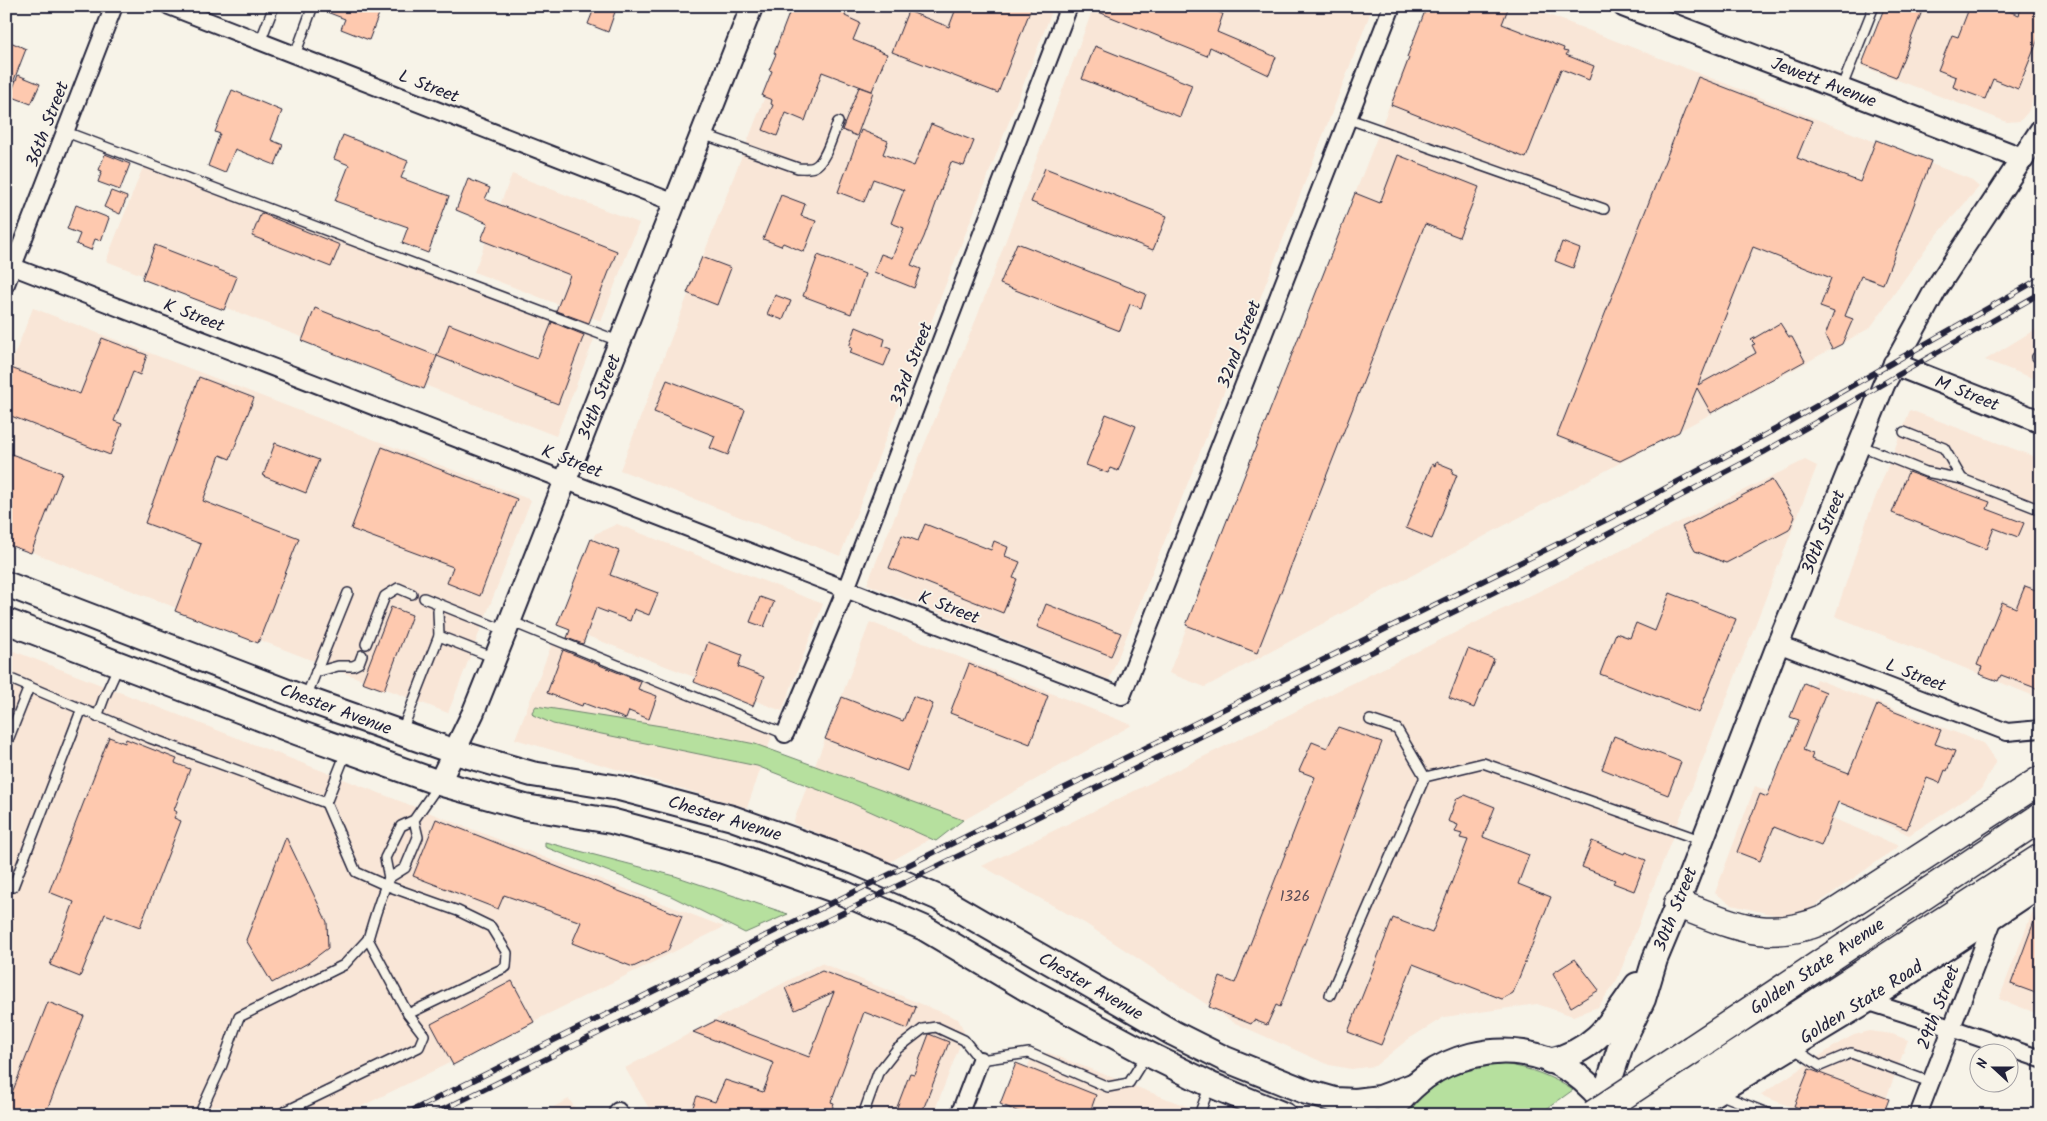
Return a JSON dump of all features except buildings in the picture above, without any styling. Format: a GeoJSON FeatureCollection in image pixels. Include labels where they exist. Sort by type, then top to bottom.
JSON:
{"type":"FeatureCollection","features":[{"type":"Feature","properties":{"kind":"highway"},"geometry":{"type":"LineString","coordinates":[[1678,904],[1733,925],[1756,931],[1779,932],[1804,928],[1826,919],[2041,780]]}},
{"type":"Feature","properties":{"kind":"highway","name":"Golden State Avenue"},"geometry":{"type":"LineString","coordinates":[[1603,1110],[2041,817]]}},
{"type":"Feature","properties":{"kind":"highway","name":"Golden State Avenue"},"geometry":{"type":"LineString","coordinates":[[1644,1115],[1711,1095],[2041,858]]}},
{"type":"Feature","properties":{"kind":"main road","name":"Chester Avenue"},"geometry":{"type":"LineString","coordinates":[[6,584],[306,699],[455,752],[532,774],[618,788],[732,818],[856,862],[939,898],[1173,1033],[1225,1059],[1308,1092],[1335,1100],[1356,1102],[1380,1098],[1414,1085]]}},
{"type":"Feature","properties":{"kind":"main road","name":"Chester Avenue"},"geometry":{"type":"LineString","coordinates":[[6,621],[439,783],[525,807],[611,821],[723,851],[843,893],[924,928],[1027,989],[1148,1054],[1210,1084],[1284,1115]]}},
{"type":"Feature","properties":{"kind":"main road","name":"Golden State Road"},"geometry":{"type":"LineString","coordinates":[[1678,1115],[1866,1001],[2041,884]]}},
{"type":"Feature","properties":{"kind":"main road","name":"30th Street"},"geometry":{"type":"LineString","coordinates":[[1603,1110],[1621,1045],[1643,999],[1655,959],[1678,904]]}},
{"type":"Feature","properties":{"kind":"main road","name":"30th Street"},"geometry":{"type":"LineString","coordinates":[[1550,1061],[1576,1053],[1587,1047],[1620,1009],[1655,959]]}},
{"type":"Feature","properties":{"kind":"main road"},"geometry":{"type":"LineString","coordinates":[[1390,1115],[1414,1085],[1432,1071],[1452,1061],[1473,1054],[1499,1052],[1525,1054],[1550,1061],[1570,1070],[1588,1084],[1603,1110]]}},
{"type":"Feature","properties":{"kind":"street","name":"36th Street"},"geometry":{"type":"LineString","coordinates":[[6,284],[10,265],[66,132],[114,6]]}},
{"type":"Feature","properties":{"kind":"street","name":"L Street"},"geometry":{"type":"LineString","coordinates":[[169,6],[675,203]]}},
{"type":"Feature","properties":{"kind":"street","name":"34th Street"},"geometry":{"type":"LineString","coordinates":[[439,783],[455,752],[495,658],[567,480],[752,6]]}},
{"type":"Feature","properties":{"kind":"street","name":"33rd Street"},"geometry":{"type":"LineString","coordinates":[[785,734],[846,588],[1069,6]]}},
{"type":"Feature","properties":{"kind":"street","name":"32nd Street"},"geometry":{"type":"LineString","coordinates":[[1122,696],[1350,119],[1392,6]]}},
{"type":"Feature","properties":{"kind":"street","name":"Jewett Avenue"},"geometry":{"type":"LineString","coordinates":[[1624,6],[1656,12],[1841,89],[2023,159]]}},
{"type":"Feature","properties":{"kind":"street","name":"30th Street"},"geometry":{"type":"LineString","coordinates":[[1678,904],[1778,644],[1894,364],[1936,289],[2041,130]]}},
{"type":"Feature","properties":{"kind":"street","name":"K Street"},"geometry":{"type":"LineString","coordinates":[[10,265],[1122,696]]}},
{"type":"Feature","properties":{"kind":"street","name":"M Street"},"geometry":{"type":"LineString","coordinates":[[1894,364],[2041,422]]}},
{"type":"Feature","properties":{"kind":"street","name":"L Street"},"geometry":{"type":"LineString","coordinates":[[1778,644],[2007,732],[2041,729]]}},
{"type":"Feature","properties":{"kind":"street","name":"29th Street"},"geometry":{"type":"LineString","coordinates":[[1918,1115],[1996,913]]}},
{"type":"Feature","properties":{"kind":"street"},"geometry":{"type":"LineString","coordinates":[[1866,1001],[2041,1059]]}},
{"type":"Feature","properties":{"kind":"street"},"geometry":{"type":"LineString","coordinates":[[959,1115],[980,1060]]}},
{"type":"Feature","properties":{"kind":"lane"},"geometry":{"type":"LineString","coordinates":[[260,42],[274,6]]}},
{"type":"Feature","properties":{"kind":"lane"},"geometry":{"type":"LineString","coordinates":[[295,55],[313,6]]}},
{"type":"Feature","properties":{"kind":"lane"},"geometry":{"type":"LineString","coordinates":[[1841,89],[1874,6]]}},
{"type":"Feature","properties":{"kind":"lane"},"geometry":{"type":"LineString","coordinates":[[1350,119],[1604,209]]}},
{"type":"Feature","properties":{"kind":"lane"},"geometry":{"type":"LineString","coordinates":[[702,134],[798,168],[807,169],[814,168],[821,163],[838,122]]}},
{"type":"Feature","properties":{"kind":"lane"},"geometry":{"type":"LineString","coordinates":[[66,132],[621,342]]}},
{"type":"Feature","properties":{"kind":"lane"},"geometry":{"type":"LineString","coordinates":[[1904,432],[1944,448],[1962,479]]}},
{"type":"Feature","properties":{"kind":"lane"},"geometry":{"type":"LineString","coordinates":[[1859,445],[1926,472],[1962,479],[2041,510]]}},
{"type":"Feature","properties":{"kind":"lane"},"geometry":{"type":"LineString","coordinates":[[366,644],[385,596],[398,588],[412,594]]}},
{"type":"Feature","properties":{"kind":"lane"},"geometry":{"type":"LineString","coordinates":[[306,699],[348,593]]}},
{"type":"Feature","properties":{"kind":"lane"},"geometry":{"type":"LineString","coordinates":[[424,598],[440,605],[508,626],[785,734]]}},
{"type":"Feature","properties":{"kind":"lane"},"geometry":{"type":"LineString","coordinates":[[401,733],[439,636],[438,611],[440,605]]}},
{"type":"Feature","properties":{"kind":"lane"},"geometry":{"type":"LineString","coordinates":[[439,636],[495,658]]}},
{"type":"Feature","properties":{"kind":"lane"},"geometry":{"type":"LineString","coordinates":[[316,672],[338,666],[352,666],[359,663],[362,655]]}},
{"type":"Feature","properties":{"kind":"lane"},"geometry":{"type":"LineString","coordinates":[[97,717],[120,665]]}},
{"type":"Feature","properties":{"kind":"lane"},"geometry":{"type":"LineString","coordinates":[[6,678],[81,711],[235,771],[326,803]]}},
{"type":"Feature","properties":{"kind":"lane"},"geometry":{"type":"LineString","coordinates":[[6,745],[29,687]]}},
{"type":"Feature","properties":{"kind":"lane"},"geometry":{"type":"LineString","coordinates":[[6,884],[13,887],[81,711]]}},
{"type":"Feature","properties":{"kind":"lane"},"geometry":{"type":"LineString","coordinates":[[1370,720],[1397,729],[1425,777]]}},
{"type":"Feature","properties":{"kind":"lane"},"geometry":{"type":"LineString","coordinates":[[347,750],[326,803],[356,872],[387,882],[458,911],[491,927],[507,953],[506,966],[408,1014]]}},
{"type":"Feature","properties":{"kind":"lane"},"geometry":{"type":"LineString","coordinates":[[1425,777],[1483,763],[1703,841]]}},
{"type":"Feature","properties":{"kind":"lane"},"geometry":{"type":"LineString","coordinates":[[1330,995],[1425,777]]}},
{"type":"Feature","properties":{"kind":"lane"},"geometry":{"type":"LineString","coordinates":[[199,1115],[222,1065],[239,1017],[344,966],[368,939],[379,900],[387,882],[386,858],[401,826],[414,820],[439,783]]}},
{"type":"Feature","properties":{"kind":"lane"},"geometry":{"type":"LineString","coordinates":[[387,882],[405,868],[418,837],[414,820]]}},
{"type":"Feature","properties":{"kind":"lane"},"geometry":{"type":"LineString","coordinates":[[278,1115],[419,1047],[424,1035],[408,1014],[368,939]]}},
{"type":"Feature","properties":{"kind":"lane"},"geometry":{"type":"LineString","coordinates":[[862,1115],[878,1073],[897,1049],[923,1029],[936,1027],[964,1040],[980,1060],[1029,1053],[1108,1087],[1129,1083],[1148,1054]]}},
{"type":"Feature","properties":{"kind":"lane"},"geometry":{"type":"LineString","coordinates":[[1791,1046],[1820,1066],[1851,1053],[1930,1082]]}},
{"type":"Feature","properties":{"kind":"lane"},"geometry":{"type":"LineString","coordinates":[[1199,1115],[1210,1084]]}},
{"type":"Feature","properties":{"kind":"lane"},"geometry":{"type":"LineString","coordinates":[[1711,1095],[1772,1115]]}},
{"type":"Feature","properties":{"kind":"shaded area"},"geometry":{"type":"Polygon","coordinates":[[[800,6],[1054,6],[840,556],[620,470],[800,6]]]}},
{"type":"Feature","properties":{"kind":"shaded area"},"geometry":{"type":"Polygon","coordinates":[[[1094,6],[1373,6],[1217,410],[1109,680],[867,584],[977,317],[1094,6]]]}},
{"type":"Feature","properties":{"kind":"shaded area"},"geometry":{"type":"Polygon","coordinates":[[[1428,6],[1526,6],[1970,179],[1979,187],[1929,244],[1870,328],[1205,687],[1169,673],[1428,6]]]}},
{"type":"Feature","properties":{"kind":"shaded area"},"geometry":{"type":"Polygon","coordinates":[[[1885,6],[2041,6],[2041,79],[2028,112],[2020,121],[2007,122],[1861,66],[1885,6]]]}},
{"type":"Feature","properties":{"kind":"shaded area"},"geometry":{"type":"Polygon","coordinates":[[[145,162],[595,337],[556,436],[106,261],[145,162]]]}},
{"type":"Feature","properties":{"kind":"shaded area"},"geometry":{"type":"Polygon","coordinates":[[[512,174],[639,223],[601,321],[474,272],[512,174]]]}},
{"type":"Feature","properties":{"kind":"shaded area"},"geometry":{"type":"Polygon","coordinates":[[[2041,198],[2041,255],[2034,214],[2041,198]]]}},
{"type":"Feature","properties":{"kind":"shaded area"},"geometry":{"type":"Polygon","coordinates":[[[33,308],[531,500],[448,713],[6,542],[6,376],[33,308]]]}},
{"type":"Feature","properties":{"kind":"shaded area"},"geometry":{"type":"Polygon","coordinates":[[[2041,326],[2041,381],[1985,360],[2041,326]]]}},
{"type":"Feature","properties":{"kind":"shaded area"},"geometry":{"type":"Polygon","coordinates":[[[1910,410],[2041,459],[2041,694],[2039,698],[1835,616],[1869,514],[1910,410]]]}},
{"type":"Feature","properties":{"kind":"shaded area"},"geometry":{"type":"Polygon","coordinates":[[[1805,460],[1817,466],[1617,980],[1598,1007],[1573,1016],[1537,1004],[1444,1017],[1407,1040],[1375,1066],[1351,1069],[1329,1065],[1233,1022],[1086,924],[982,866],[1805,460]]]}},
{"type":"Feature","properties":{"kind":"shaded area"},"geometry":{"type":"Polygon","coordinates":[[[617,524],[823,604],[782,711],[559,625],[595,534],[617,524]]]}},
{"type":"Feature","properties":{"kind":"shaded area"},"geometry":{"type":"Polygon","coordinates":[[[870,622],[1132,725],[888,863],[793,823],[870,622]]]}},
{"type":"Feature","properties":{"kind":"shaded area"},"geometry":{"type":"Polygon","coordinates":[[[553,641],[775,727],[747,808],[515,739],[553,641]]]}},
{"type":"Feature","properties":{"kind":"shaded area"},"geometry":{"type":"Polygon","coordinates":[[[6,648],[724,927],[344,1115],[6,1115],[6,648]]]}},
{"type":"Feature","properties":{"kind":"shaded area"},"geometry":{"type":"Polygon","coordinates":[[[1816,679],[1983,743],[1996,761],[1981,789],[1909,835],[1825,794],[1779,776],[1816,679]]]}},
{"type":"Feature","properties":{"kind":"shaded area"},"geometry":{"type":"Polygon","coordinates":[[[1755,786],[1899,846],[1809,910],[1779,916],[1732,905],[1715,893],[1755,786]]]}},
{"type":"Feature","properties":{"kind":"shaded area"},"geometry":{"type":"Polygon","coordinates":[[[2041,905],[2041,1015],[1999,999],[2032,913],[2041,905]]]}},
{"type":"Feature","properties":{"kind":"shaded area"},"geometry":{"type":"Polygon","coordinates":[[[821,963],[958,1019],[964,1031],[963,1037],[933,1115],[653,1115],[625,1068],[821,963]]]}},
{"type":"Feature","properties":{"kind":"shaded area"},"geometry":{"type":"Polygon","coordinates":[[[1870,1031],[1892,1034],[1908,1040],[1880,1115],[1812,1115],[1760,1095],[1841,1042],[1854,1035],[1870,1031]]]}},
{"type":"Feature","properties":{"kind":"shaded area"},"geometry":{"type":"Polygon","coordinates":[[[1049,1053],[1209,1115],[1009,1115],[1029,1063],[1037,1054],[1049,1053]]]}},
{"type":"Feature","properties":{"kind":"shaded area"},"geometry":{"type":"Polygon","coordinates":[[[569,1099],[579,1115],[538,1115],[569,1099]]]}},
{"type":"Feature","properties":{"kind":"green space"},"geometry":{"type":"Polygon","coordinates":[[[536,706],[680,729],[755,744],[963,820],[936,841],[845,800],[757,766],[553,724],[533,715],[532,712],[536,706]]]}},
{"type":"Feature","properties":{"kind":"green space"},"geometry":{"type":"Polygon","coordinates":[[[545,842],[675,876],[788,914],[745,933],[669,895],[545,847],[545,842]]]}},
{"type":"Feature","properties":{"kind":"green space"},"geometry":{"type":"Polygon","coordinates":[[[1504,1064],[1540,1073],[1573,1090],[1538,1115],[1406,1115],[1428,1092],[1449,1078],[1474,1069],[1504,1064]]]}},
{"type":"Feature","properties":{"kind":"railway"},"geometry":{"type":"LineString","coordinates":[[403,1115],[1608,519],[1776,429],[2041,278]]}},
{"type":"Feature","properties":{"kind":"railway"},"geometry":{"type":"LineString","coordinates":[[432,1115],[1553,563],[1764,452],[2041,293]]}}]}
